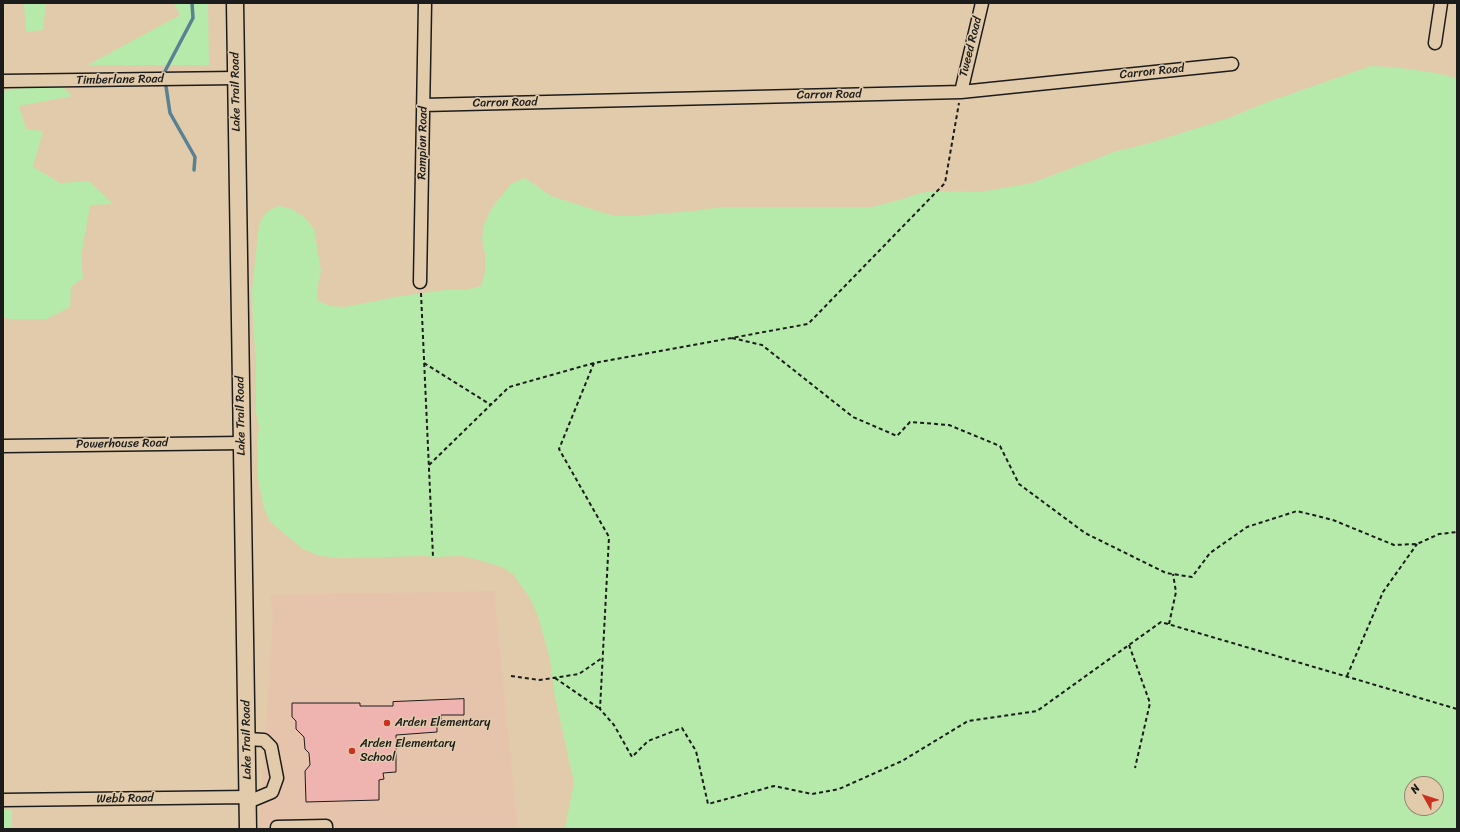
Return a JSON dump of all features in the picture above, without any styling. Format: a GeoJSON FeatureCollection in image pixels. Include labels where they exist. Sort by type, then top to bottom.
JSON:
{"type":"FeatureCollection","features":[{"type":"Feature","properties":{"kind":"street","name":"Lake Trail Road"},"geometry":{"type":"LineString","coordinates":[[235,3],[248,829]]}},
{"type":"Feature","properties":{"kind":"street","name":"Rampion Road"},"geometry":{"type":"LineString","coordinates":[[420,282],[425,3]]}},
{"type":"Feature","properties":{"kind":"street","name":"Tweed Road"},"geometry":{"type":"LineString","coordinates":[[960,92],[982,3]]}},
{"type":"Feature","properties":{"kind":"street"},"geometry":{"type":"LineString","coordinates":[[1435,43],[1441,3]]}},
{"type":"Feature","properties":{"kind":"street","name":"Carron Road"},"geometry":{"type":"LineString","coordinates":[[423,105],[960,92],[1232,64]]}},
{"type":"Feature","properties":{"kind":"street","name":"Timberlane Road"},"geometry":{"type":"LineString","coordinates":[[3,81],[236,78]]}},
{"type":"Feature","properties":{"kind":"street","name":"Powerhouse Road"},"geometry":{"type":"LineString","coordinates":[[3,446],[242,443]]}},
{"type":"Feature","properties":{"kind":"street"},"geometry":{"type":"LineString","coordinates":[[247,739],[264,740],[270,747],[277,778],[272,792],[248,800]]}},
{"type":"Feature","properties":{"kind":"street","name":"Webb Road"},"geometry":{"type":"LineString","coordinates":[[3,800],[248,800]]}},
{"type":"Feature","properties":{"kind":"street"},"geometry":{"type":"LineString","coordinates":[[277,829],[277,827],[297,828],[326,826],[326,829]]}},
{"type":"Feature","properties":{"kind":"path"},"geometry":{"type":"LineString","coordinates":[[429,465],[509,387],[594,363],[808,324],[945,183],[960,92]]}},
{"type":"Feature","properties":{"kind":"path"},"geometry":{"type":"LineString","coordinates":[[420,282],[434,557]]}},
{"type":"Feature","properties":{"kind":"path"},"geometry":{"type":"LineString","coordinates":[[732,338],[762,346],[853,417],[897,436],[910,422],[949,425],[1000,446],[1019,484],[1086,533],[1166,573],[1192,577],[1210,553],[1247,527],[1298,511],[1333,520],[1394,545],[1417,544],[1439,534],[1457,532]]}},
{"type":"Feature","properties":{"kind":"path"},"geometry":{"type":"LineString","coordinates":[[424,363],[491,405]]}},
{"type":"Feature","properties":{"kind":"path"},"geometry":{"type":"LineString","coordinates":[[594,363],[559,449],[609,537],[600,709]]}},
{"type":"Feature","properties":{"kind":"path"},"geometry":{"type":"LineString","coordinates":[[1347,676],[1383,592],[1417,544]]}},
{"type":"Feature","properties":{"kind":"path"},"geometry":{"type":"LineString","coordinates":[[1169,624],[1176,592],[1173,574]]}},
{"type":"Feature","properties":{"kind":"path"},"geometry":{"type":"LineString","coordinates":[[554,678],[600,709],[614,725],[632,757],[648,741],[682,728],[696,751],[708,804],[774,786],[812,794],[839,789],[902,761],[968,721],[1037,711],[1162,622],[1457,709]]}},
{"type":"Feature","properties":{"kind":"path"},"geometry":{"type":"LineString","coordinates":[[1129,645],[1150,703],[1135,768]]}},
{"type":"Feature","properties":{"kind":"path"},"geometry":{"type":"LineString","coordinates":[[511,676],[540,680],[579,674],[602,658]]}},
{"type":"Feature","properties":{"kind":"shaded area","name":"Arden Elementary"},"geometry":{"type":"Polygon","coordinates":[[[494,591],[518,829],[259,829],[273,616],[270,595],[494,591]]]}},
{"type":"Feature","properties":{"kind":"green space"},"geometry":{"type":"Polygon","coordinates":[[[24,3],[46,3],[43,30],[26,32],[24,3]]]}},
{"type":"Feature","properties":{"kind":"green space"},"geometry":{"type":"Polygon","coordinates":[[[174,3],[208,3],[209,65],[88,65],[180,15],[174,3]]]}},
{"type":"Feature","properties":{"kind":"green space"},"geometry":{"type":"Polygon","coordinates":[[[1371,66],[1393,67],[1436,73],[1457,78],[1457,829],[565,829],[574,782],[554,692],[550,659],[538,616],[531,600],[514,575],[502,567],[461,556],[334,558],[318,555],[303,549],[280,530],[270,521],[264,508],[258,479],[257,442],[259,428],[256,412],[256,361],[252,290],[259,225],[266,212],[279,206],[292,209],[304,217],[314,229],[321,271],[317,300],[329,306],[344,307],[395,297],[445,290],[465,290],[481,286],[485,272],[485,254],[482,239],[484,225],[491,209],[511,184],[525,178],[551,196],[614,216],[694,211],[722,207],[872,207],[920,193],[934,191],[980,192],[1032,183],[1117,151],[1147,144],[1229,118],[1265,103],[1371,66]]]}},
{"type":"Feature","properties":{"kind":"green space"},"geometry":{"type":"Polygon","coordinates":[[[62,86],[72,96],[19,106],[26,129],[43,131],[33,167],[60,183],[89,181],[113,204],[90,205],[81,257],[83,278],[71,287],[70,307],[47,319],[10,319],[3,317],[3,93],[8,89],[62,86]]]}},
{"type":"Feature","properties":{"kind":"green space"},"geometry":{"type":"Polygon","coordinates":[[[3,809],[12,809],[12,829],[3,829],[3,809]]]}},
{"type":"Feature","properties":{"kind":"building","name":"Arden Elementary School"},"geometry":{"type":"Polygon","coordinates":[[[464,699],[464,715],[441,715],[441,722],[437,722],[437,732],[396,735],[396,772],[383,773],[384,779],[379,780],[379,800],[306,802],[305,771],[310,765],[309,753],[305,749],[304,737],[296,729],[296,721],[292,717],[292,703],[360,703],[360,706],[393,706],[393,702],[464,699]]]}},
{"type":"Feature","properties":{"kind":"waterway"},"geometry":{"type":"LineString","coordinates":[[192,3],[193,18],[164,73],[170,113],[195,157],[194,170]]}},
{"type":"Feature","properties":{"kind":"place","name":"Arden Elementary"},"geometry":{"type":"Point","coordinates":[387,723]}},
{"type":"Feature","properties":{"kind":"place","name":"Arden Elementary School"},"geometry":{"type":"Point","coordinates":[352,751]}}]}
